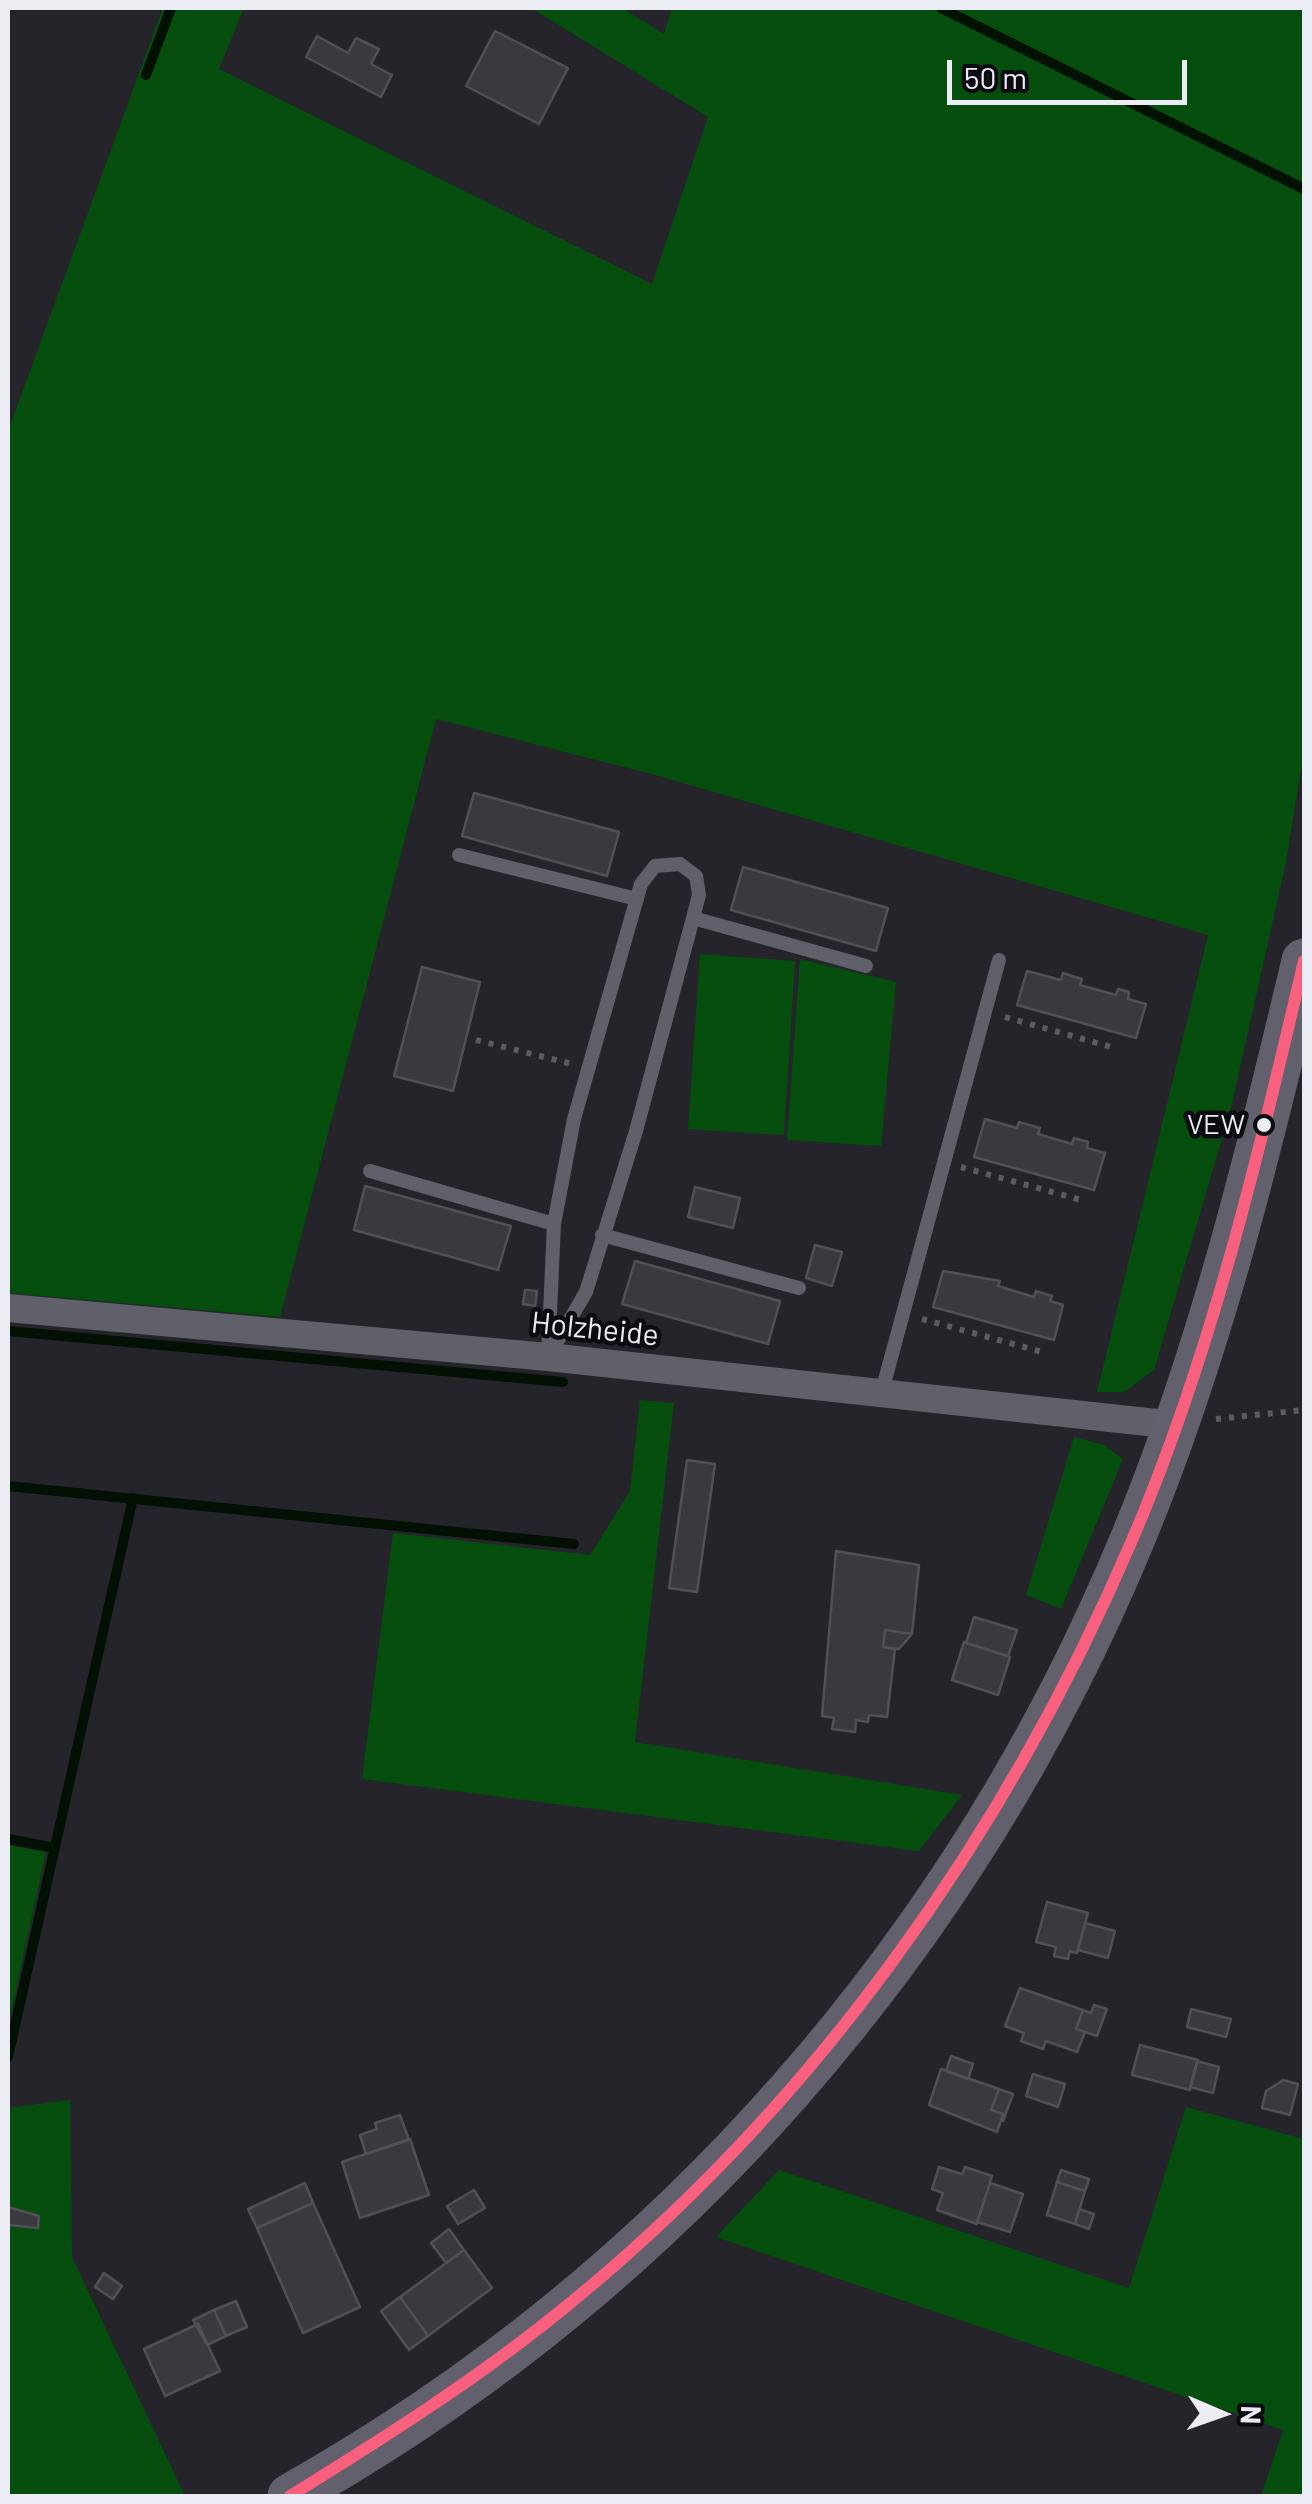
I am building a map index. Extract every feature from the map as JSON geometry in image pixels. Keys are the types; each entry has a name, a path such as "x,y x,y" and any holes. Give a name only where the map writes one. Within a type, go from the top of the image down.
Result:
{"main road":[{"path":"290,2496 445,2399 570,2306 679,2209 787,2098 849,2024 947,1890 1020,1768 1088,1639 1176,1425 1228,1261 1304,961"}],"street":[{"name":"Holzheide","path":"8,1308 548,1357 1176,1425"}],"lane":[{"path":"459,854 636,899"},
{"path":"680,864 696,876 699,895 636,1131 586,1292 548,1357 554,1224 588,1068 641,884 655,866 680,864"},
{"path":"693,918 866,966"},
{"path":"882,1391 999,960"},
{"path":"370,1172 554,1224"},
{"path":"602,1235 799,1288"}],"path":[{"path":"985,1012 1115,1048"},
{"path":"476,1040 588,1068"},
{"path":"944,1162 1085,1201"},
{"path":"903,1314 1046,1353"},
{"path":"1176,1425 1304,1410"}],"green space":[{"path":"163,8 244,8 219,69 652,284 708,117 531,8 622,8 664,34 672,8 934,8 1304,195 1304,752 1286,862 1231,1108 1154,1370 1124,1392 1097,1392 1208,935 655,775 436,719 280,1317 8,1293 8,431"},
{"path":"952,8 1304,8 1304,183 967,17"},
{"path":"700,954 795,961 784,1135 688,1129"},
{"path":"800,959 896,982 881,1146 787,1140"},
{"path":"640,1400 674,1403 635,1742 962,1795 919,1851 362,1779 393,1533 590,1555 630,1491"},
{"path":"1074,1437 1104,1445 1123,1459 1061,1609 1026,1595"},
{"path":"8,1845 46,1852 8,2026"},
{"path":"70,2100 72,2257 185,2496 8,2496 8,2108"},
{"path":"1186,2107 1304,2139 1304,2496 1261,2496 1283,2430 716,2237 779,2170 1129,2288"}],"building":[{"path":"495,31 568,68 539,124 466,86"},
{"path":"317,36 348,53 356,38 379,49 371,64 392,75 381,97 306,57"},
{"path":"474,793 619,832 607,876 462,836"},
{"path":"743,867 888,908 876,951 731,910"},
{"path":"422,967 480,982 453,1091 394,1076"},
{"path":"1027,971 1061,980 1063,973 1082,979 1080,985 1116,995 1118,989 1129,992 1128,999 1146,1004 1136,1038 1017,1005"},
{"path":"985,1119 1017,1128 1019,1122 1040,1128 1038,1134 1072,1144 1074,1138 1088,1142 1087,1148 1105,1153 1094,1190 974,1157"},
{"path":"365,1186 511,1226 498,1270 354,1230"},
{"path":"695,1187 740,1198 733,1228 688,1217"},
{"path":"815,1245 842,1252 832,1286 806,1278"},
{"path":"635,1261 780,1301 768,1344 622,1304"},
{"path":"943,1271 1000,1281 998,1286 1034,1297 1036,1291 1052,1296 1050,1301 1063,1305 1054,1340 933,1307"},
{"path":"525,1290 537,1291 535,1306 523,1304"},
{"path":"687,1460 715,1464 697,1592 669,1588"},
{"path":"836,1551 919,1565 912,1634 885,1630 883,1647 895,1649 887,1717 869,1715 868,1722 856,1720 855,1732 832,1729 834,1718 822,1716"},
{"path":"974,1617 1017,1630 1008,1656 966,1643"},
{"path":"885,1630 912,1634 899,1649 883,1647"},
{"path":"964,1642 1010,1657 998,1695 952,1680"},
{"path":"1047,1902 1088,1913 1077,1953 1070,1951 1068,1959 1054,1956 1056,1947 1036,1942"},
{"path":"1085,1923 1115,1931 1108,1958 1078,1950"},
{"path":"1020,1988 1083,2010 1076,2029 1085,2032 1077,2052 1046,2041 1043,2049 1021,2041 1024,2033 1005,2026"},
{"path":"1094,2005 1107,2009 1097,2036 1076,2029 1083,2010 1091,2013"},
{"path":"1191,2009 1231,2019 1226,2037 1187,2027"},
{"path":"1140,2045 1198,2060 1190,2090 1132,2075"},
{"path":"951,2056 973,2064 968,2079 946,2071"},
{"path":"1197,2061 1219,2067 1213,2093 1190,2087"},
{"path":"941,2069 999,2089 991,2110 1003,2114 997,2132 929,2105"},
{"path":"1033,2074 1065,2084 1058,2107 1026,2096"},
{"path":"1283,2080 1298,2084 1290,2115 1262,2108 1266,2091"},
{"path":"999,2089 1013,2094 1003,2121 1003,2114 991,2110"},
{"path":"400,2115 409,2140 366,2154 360,2135 377,2129 375,2123"},
{"path":"410,2139 429,2195 360,2218 342,2162"},
{"path":"939,2167 962,2174 965,2167 992,2176 977,2224 937,2210 943,2193 932,2189"},
{"path":"1061,2170 1089,2179 1085,2191 1057,2182"},
{"path":"1057,2182 1085,2191 1075,2224 1047,2215"},
{"path":"305,2183 313,2203 257,2228 248,2209"},
{"path":"990,2183 1023,2194 1010,2232 977,2222"},
{"path":"474,2190 485,2208 458,2224 447,2206"},
{"path":"313,2203 360,2307 303,2333 257,2228"},
{"path":"8,2207 39,2216 38,2228 8,2225"},
{"path":"1079,2209 1094,2214 1089,2229 1075,2224"},
{"path":"449,2229 464,2250 446,2263 431,2243"},
{"path":"464,2250 492,2288 428,2336 400,2297"},
{"path":"104,2273 122,2286 113,2299 95,2287"},
{"path":"400,2297 428,2336 409,2350 381,2311"},
{"path":"236,2301 247,2327 226,2336 214,2310"},
{"path":"214,2310 226,2336 207,2345 193,2320"},
{"path":"198,2324 220,2371 165,2396 144,2349"}],"waterway":[{"path":"146,75 171,8"},
{"path":"941,8 1304,189"},
{"path":"8,1331 563,1382"},
{"path":"8,1486 574,1544"},
{"path":"8,2057 133,1498"},
{"path":"8,1839 55,1848"}],"transit line":[{"path":"290,2496 494,2362 558,2313 650,2233 737,2148 818,2057 893,1961 962,1860 1025,1756 1082,1648 1161,1468 1231,1253 1304,961"}],"place":[{"name":"VEW","path":"1264,1125"}]}
